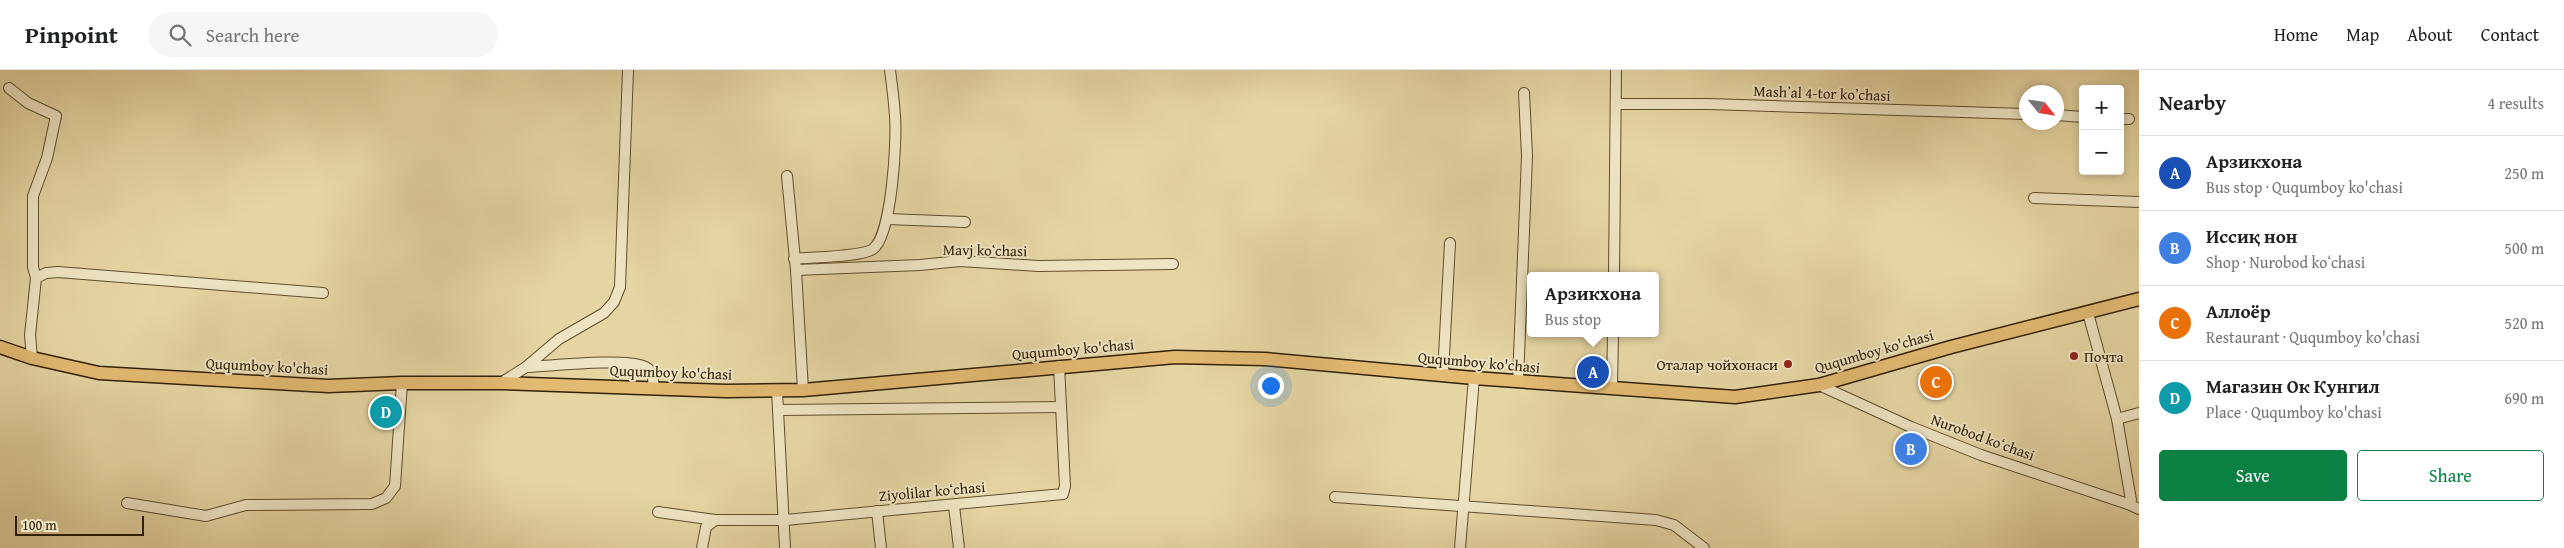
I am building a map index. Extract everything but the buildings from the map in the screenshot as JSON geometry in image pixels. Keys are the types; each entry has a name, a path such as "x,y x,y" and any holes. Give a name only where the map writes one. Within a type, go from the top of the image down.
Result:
{"main road":[{"name":"Ququmboy ko'chasi","path":"0,348 32,358 99,373 328,386 402,383 501,383 726,391 803,390 1175,357 1266,358 1474,378 1735,397 1819,385 2008,331 2139,299"}],"street":[{"path":"501,383 526,367 559,339 604,314 614,302 620,287 628,70"},
{"path":"794,259 869,251 884,236 891,191 895,117 890,70"},
{"path":"1614,272 1616,70"},
{"path":"9,88 28,103 56,116 47,158 33,196 33,259 36,278 30,335 32,358"},
{"path":"1518,381 1527,156 1524,93"},
{"name":"Mashʼal 4-tor koʼchasi","path":"1617,104 1708,104 2019,114"},
{"path":"2064,116 2079,117"},
{"path":"787,176 796,270 803,390"},
{"path":"2034,198 2139,202"},
{"name":"Mavj koʻchasi","path":"887,219 965,222"},
{"path":"1444,374 1450,243"},
{"name":"Mavj koʻchasi","path":"796,270 920,265 960,261 1038,266 1173,264"},
{"path":"36,278 46,273 58,272 323,293"},
{"path":"2088,313 2117,419 2133,500"},
{"path":"1612,389 1613,337"},
{"path":"526,367 615,359 643,366 651,371 654,378 653,388"},
{"path":"778,410 1061,407 1060,366"},
{"path":"1460,548 1474,378"},
{"path":"127,503 206,516 246,505 372,504 386,498 395,486 402,383"},
{"name":"Nurobod koʻchasi","path":"1819,385 1898,421 1981,455 2133,500 2139,509"},
{"path":"777,390 785,548"},
{"name":"Ziyolilar koʻchasi","path":"658,512 715,520 785,520 954,506 1063,494 1065,486 1061,407"},
{"path":"2117,419 2139,413"},
{"path":"1335,497 1656,520 1674,525 1704,548"},
{"path":"954,506 959,548"},
{"path":"877,511 881,548"},
{"path":"702,548 706,527 715,520"}],"place":[{"name":"Почта","path":"2074,356"},
{"name":"Оталар чойхонаси","path":"1788,364"},
{"name":"Арзикхона","path":"1593,372"},
{"name":"Аллоёр","path":"1936,382"},
{"name":"Магазин Ок Кунгил","path":"386,412"},
{"name":"Иссиқ нон","path":"1911,449"}]}
